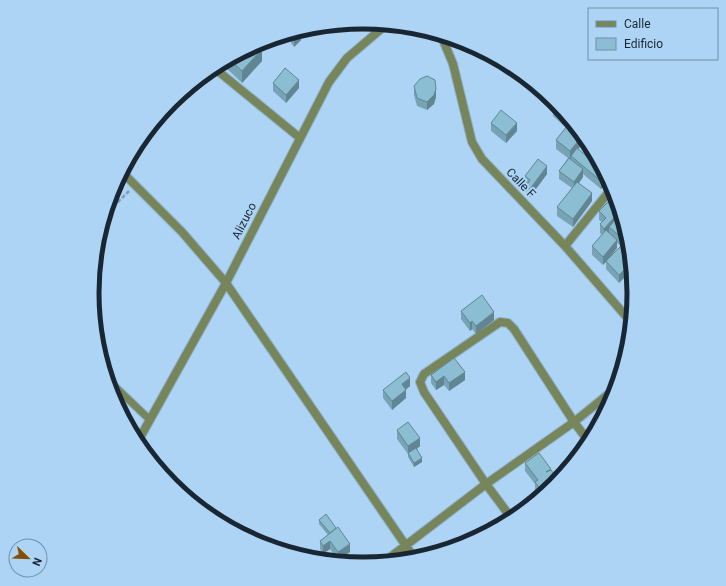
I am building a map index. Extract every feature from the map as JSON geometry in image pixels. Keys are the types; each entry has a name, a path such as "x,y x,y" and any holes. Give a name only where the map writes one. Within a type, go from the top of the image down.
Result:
{"street":[{"name":"Alizuco","path":"141,436 226,283 329,82 347,58 380,30"},
{"name":"Calle F","path":"444,42 453,64 472,142 482,159 565,246 626,316"},
{"path":"219,71 300,138"},
{"path":"126,176 182,232 226,283 411,553"},
{"path":"565,246 608,193"},
{"path":"508,514 486,484 424,392 420,382 424,374 500,322 508,323 585,437"},
{"path":"392,555 486,484 574,422 606,396"}],"lane":[{"path":"117,388 150,420"}],"path":[{"path":"114,206 135,185"}],"building":[{"path":"262,49 242,71 233,63"},
{"path":"285,68 299,80 286,95 273,83"},
{"path":"427,76 435,80 436,89 434,95 427,102 417,98 414,86 420,79"},
{"path":"501,110 517,123 506,135 491,123"},
{"path":"567,126 579,140 570,151 556,140"},
{"path":"577,148 592,160 602,180 601,181 571,156"},
{"path":"569,158 583,169 574,182 559,171"},
{"path":"538,159 547,166 530,189 526,186 530,180 525,176"},
{"path":"577,182 592,193 573,219 557,207"},
{"path":"608,202 612,206 615,216 604,229 600,224 606,218 599,211"},
{"path":"616,219 621,237 609,227"},
{"path":"606,230 617,240 603,257 592,246"},
{"path":"623,246 626,268 619,275 606,261"},
{"path":"482,295 494,312 476,326 472,321 470,323 461,311"},
{"path":"454,358 465,372 449,383 444,376 436,382 431,375"},
{"path":"406,372 410,378 402,384 406,390 392,401 383,390"},
{"path":"408,422 420,438 408,446 397,430"},
{"path":"416,448 422,458 414,463 408,453"},
{"path":"539,453 551,469 546,472 551,470 555,475 540,489 535,482 538,480 525,463"},
{"path":"326,514 336,528 330,533 319,520"},
{"path":"338,527 350,544 338,552 330,541 323,546 320,541"}]}
